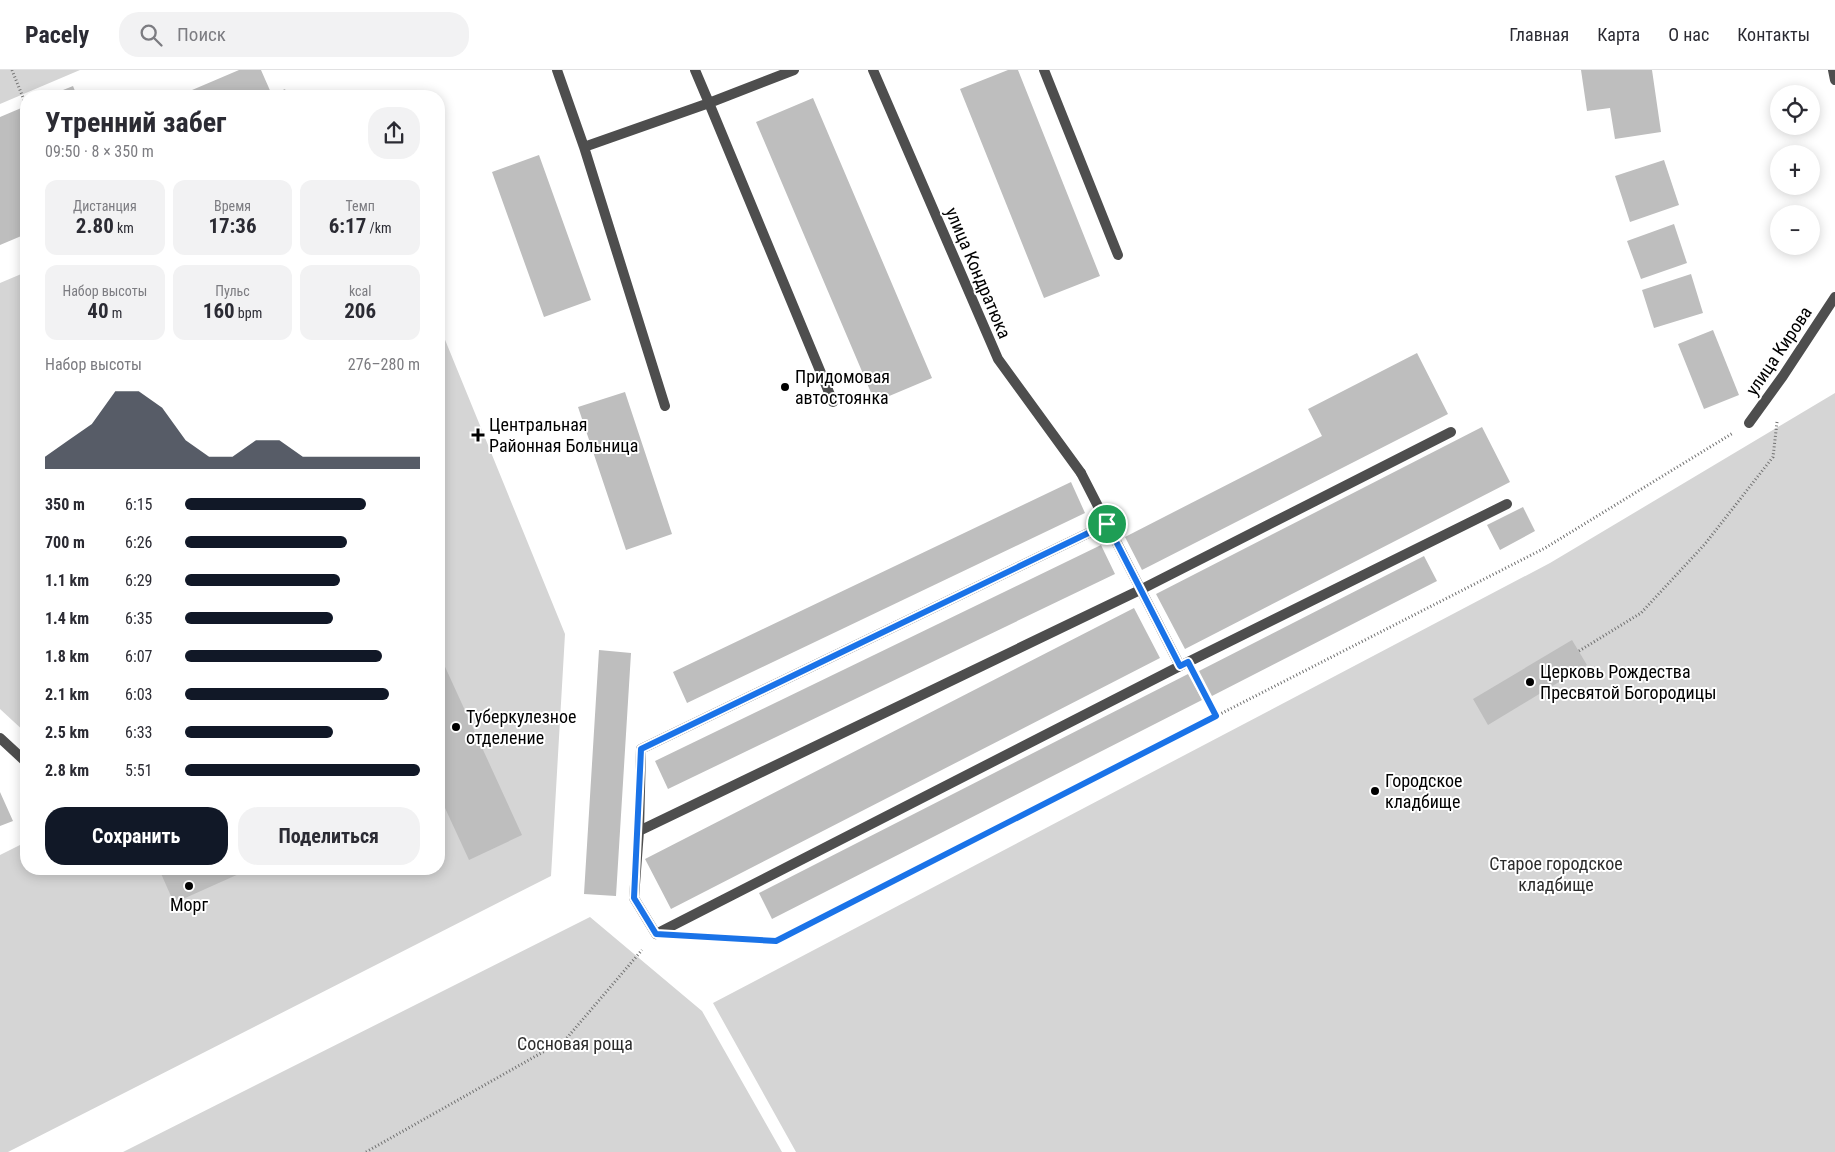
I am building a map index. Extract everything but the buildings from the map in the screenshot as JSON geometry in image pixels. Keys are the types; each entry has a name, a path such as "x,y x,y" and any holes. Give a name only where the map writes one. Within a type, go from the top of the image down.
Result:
{"street":[{"path":"558,70 665,406"},
{"path":"696,70 833,402"},
{"path":"584,147 709,103 794,70"},
{"name":"улица Кондратюка","path":"873,70 998,359 1081,473 1140,590 1184,664"},
{"path":"1044,70 1118,255"},
{"path":"1833,70 1835,80"},
{"name":"улица Кирова","path":"1749,423 1783,376 1835,297"},
{"path":"639,831 1140,590 1451,432"},
{"path":"1107,524 641,749 639,831 634,898 656,934 1184,664 1507,504"},
{"path":"0,738 20,756"}],"path":[{"path":"12,70 20,90"},
{"path":"1579,652 1641,612 1705,544 1773,457 1777,421"},
{"path":"693,936 776,941 1544,548 1749,423"},
{"path":"1184,664 1216,716"},
{"path":"366,1152 566,1039 656,934"}],"green space":[{"path":"0,70 80,70 33,90 20,90 20,96 0,104"},
{"path":"20,275 20,727 0,709 0,283"},
{"name":"Центральная Районная Больница","path":"445,340 565,634 551,876 8,1152 0,1152 0,855 20,845 20,875 445,875"},
{"name":"Старое городское кладбище","path":"1835,393 1835,1152 796,1152 713,1003 1550,563"},
{"name":"Сосновая роща","path":"590,917 702,1011 782,1152 123,1152"}],"place":[{"name":"Придомовая автостоянка","path":"785,387"},
{"name":"Центральная Районная Больница","path":"478,435"},
{"name":"Церковь Рождества Пресвятой Богородицы","path":"1530,682"},
{"name":"Туберкулезное отделение","path":"456,727"},
{"name":"Городское кладбище","path":"1375,791"},
{"name":"Морг","path":"189,886"}],"route":[{"path":"1107,524 1180,666 1188,662 1216,716 776,941 656,934 634,898 639,831 641,749 1107,524"}]}
